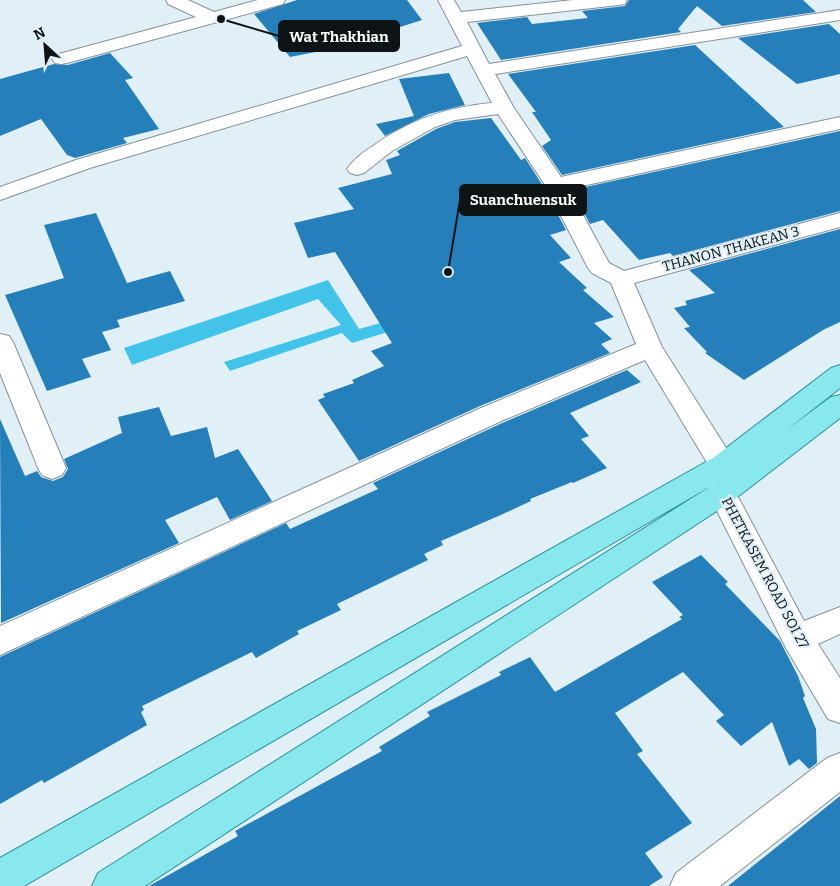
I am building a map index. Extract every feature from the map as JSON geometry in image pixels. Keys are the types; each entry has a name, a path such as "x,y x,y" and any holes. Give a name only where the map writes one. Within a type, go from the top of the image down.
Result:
{"main road":[{"path":"0,879 722,479 840,374"},
{"path":"111,886 722,479 840,404"}],"street":[{"path":"174,0 211,17"},
{"path":"61,59 276,0"},
{"path":"446,0 458,18 472,49 504,108 556,185 600,268 621,279"},
{"path":"458,18 619,0"},
{"path":"484,70 840,16"},
{"path":"0,194 83,164 472,49"},
{"path":"357,169 370,156 440,118 504,108"},
{"path":"556,185 840,123"},
{"name":"THANON THAKEAN 3","path":"621,279 840,220"},
{"name":"PHETKASEM ROAD SOI 27","path":"621,279 650,348 722,479 797,638 840,708"},
{"path":"0,342 52,468"},
{"path":"0,641 490,415 650,348"},
{"path":"797,638 840,620"},
{"path":"689,886 840,770"}],"shaded area":[{"path":"328,280 359,329 501,289 506,296 352,343 342,333 230,371 224,362 341,325 318,299 132,365 124,348"}],"building":[{"path":"297,0 407,0 422,20 331,49 290,57 254,14"},
{"path":"629,0 803,0 816,12 722,26 697,6 678,29 681,32 501,60 477,23 527,17 532,24 588,18 582,11 625,6"},
{"path":"829,24 840,34 840,74 797,84 738,38"},
{"path":"695,45 784,127 562,175 542,146 551,140 532,112 536,112 508,74"},
{"path":"110,53 133,78 125,80 159,129 123,138 127,143 75,158 67,155 41,119 0,136 0,79 54,64 68,65"},
{"path":"449,73 465,105 429,114 385,136 376,124 414,116 399,79"},
{"path":"491,118 521,160 525,158 543,186 566,230 550,235 571,258 559,262 587,288 583,290 614,317 594,323 612,339 601,344 610,353 480,406 359,461 318,400 325,397 323,394 354,383 352,380 384,366 371,351 392,343 335,252 308,258 294,223 354,209 338,188 392,174 386,160 400,155 397,151 436,129 455,122"},
{"path":"840,131 840,211 673,256 670,253 639,260 603,220 590,224 572,190"},
{"path":"96,213 127,283 170,271 185,301 117,320 120,327 102,332 111,350 82,359 91,377 47,391 5,295 64,278 44,225"},
{"path":"840,229 840,322 823,330 744,380 705,353 707,352 684,328 690,327 674,308 687,305 685,301 715,293 689,270"},
{"path":"627,370 641,382 570,413 589,436 581,439 607,468 530,499 531,501 441,541 443,545 424,554 428,560 337,604 341,610 297,631 299,634 256,658 252,652 142,706 144,710 141,712 147,725 44,783 42,780 0,804 0,657 286,523 290,529 378,489 373,483 500,424"},
{"path":"159,407 171,436 207,427 215,458 238,449 272,501 230,520 217,497 165,520 179,543 1,623 0,419 25,476 37,471 41,477 53,481 63,477 68,469 64,459 122,433 118,417"},
{"path":"701,555 728,582 725,584 780,641 798,676 805,696 803,698 816,729 817,763 809,769 799,759 789,766 772,722 741,746 716,721 724,715 683,672 615,713 643,751 637,754 692,823 645,853 663,877 649,886 149,886 238,836 235,831 382,751 379,747 430,716 427,712 501,675 499,672 530,657 555,692 682,619 679,617 683,615 652,582"},
{"path":"840,796 840,886 728,886"}],"place":[{"name":"Wat Thakhian","path":"221,19"},
{"name":"Suanchuensuk","path":"448,272"}]}
